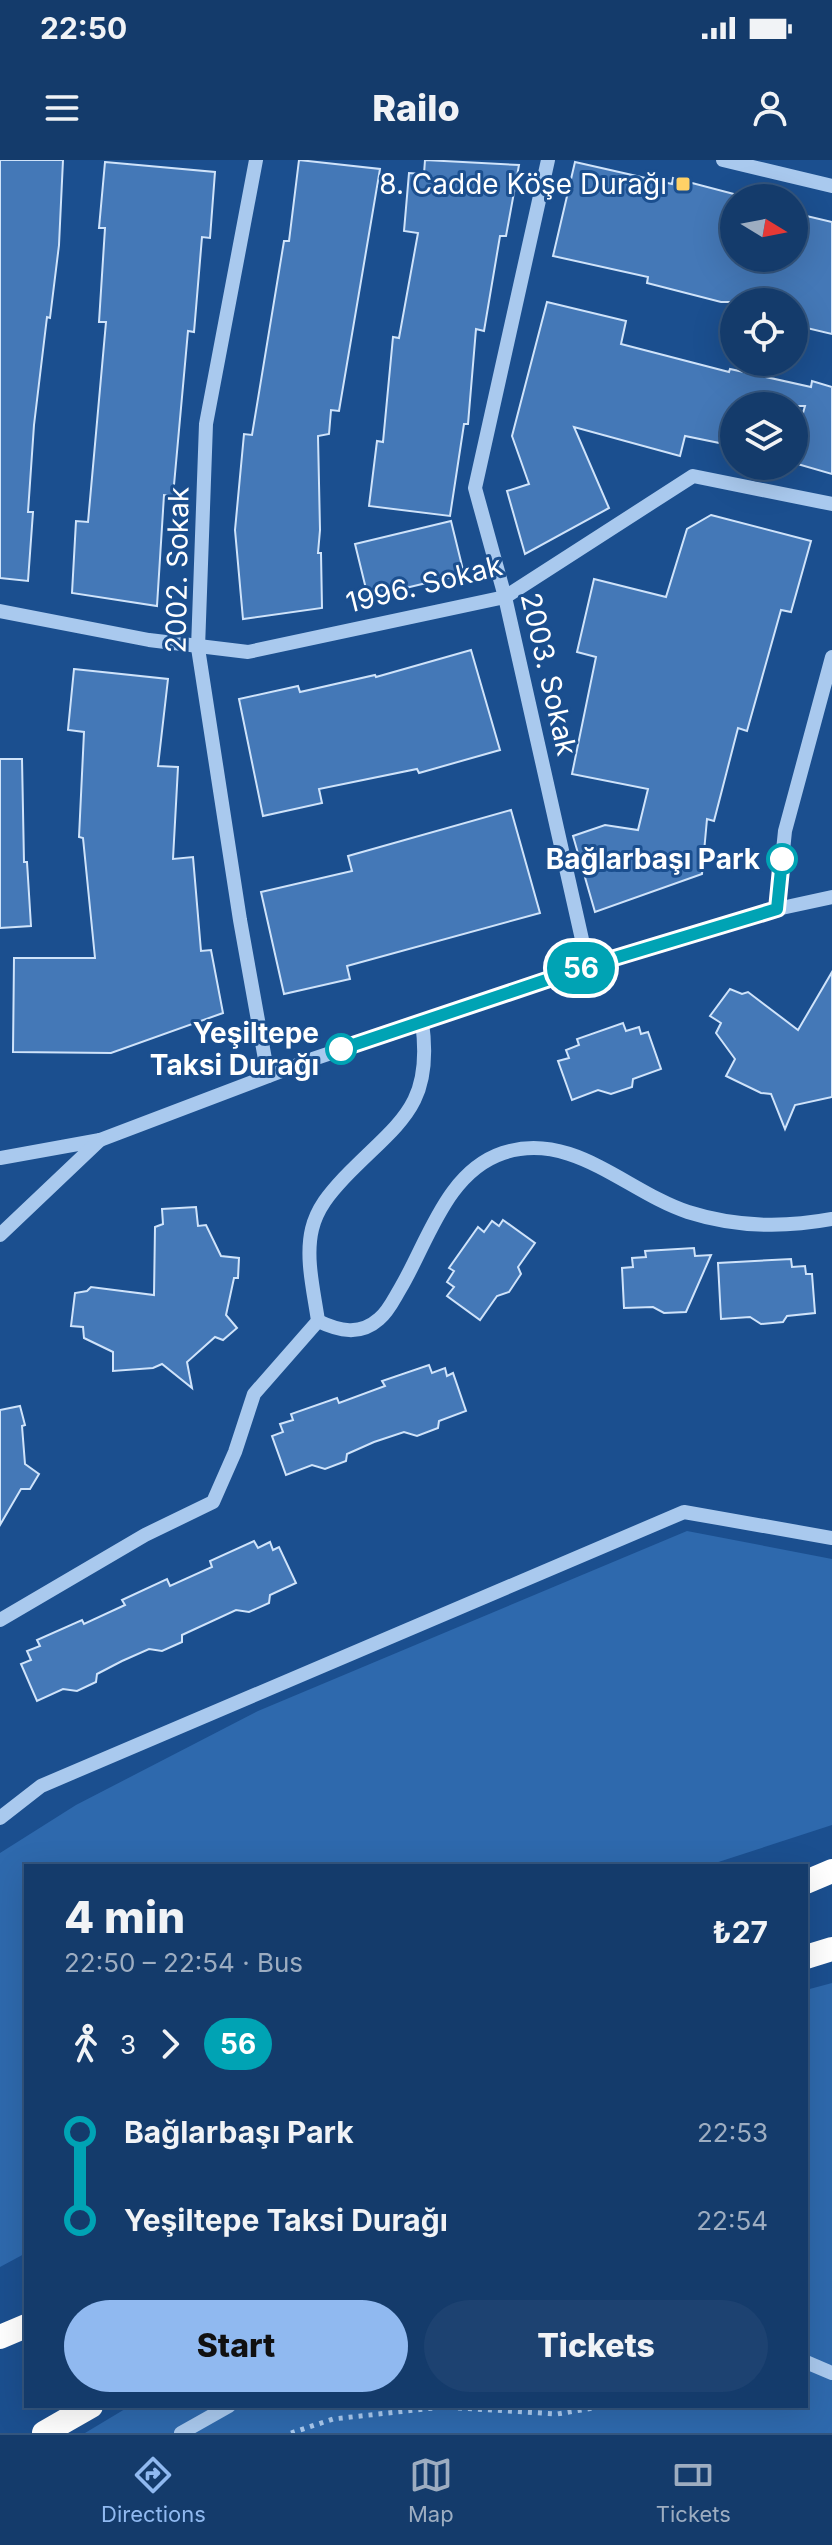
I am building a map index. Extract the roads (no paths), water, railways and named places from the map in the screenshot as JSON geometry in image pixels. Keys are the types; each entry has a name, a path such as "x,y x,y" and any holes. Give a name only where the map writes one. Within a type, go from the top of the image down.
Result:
{"highway":[{"path":"808,1881 832,1871"},
{"path":"808,1956 832,1949"},
{"path":"0,2337 24,2327"},
{"path":"44,2433 88,2408"}],"street":[{"name":"2002. Sokak","path":"256,160 206,424 198,648 240,920 268,1076"},
{"name":"2003. Sokak","path":"548,160 475,488 505,597 588,966"},
{"path":"723,160 832,186"},
{"name":"1996. Sokak","path":"0,611 198,648 248,652 505,597 693,476 832,504"},
{"path":"777,909 785,831 832,657"},
{"path":"0,1158 100,1140 268,1076 588,966 777,909 832,897"},
{"path":"0,1620 145,1535 213,1502 235,1452 254,1394 318,1321 309,1248 318,1210 329,1193 408,1115 418,1097 426,1051 422,1022"},
{"path":"0,1235 100,1140"},
{"path":"318,1321 337,1330 352,1331 367,1327 381,1318 460,1181 480,1164 519,1149 550,1149 583,1158 660,1201 717,1219 774,1225 832,1219"},
{"path":"0,1818 41,1786 684,1512 832,1538"},
{"path":"808,2362 832,2364"},
{"path":"808,2363 832,2373"},
{"path":"181,2433 225,2408"}],"place":[{"name":"8. Cadde Köşe Durağı","path":"683,184"},
{"name":"Bağlarbaşı Park","path":"782,859"},
{"name":"Yeşiltepe Taksi Durağı","path":"341,1049"}]}
